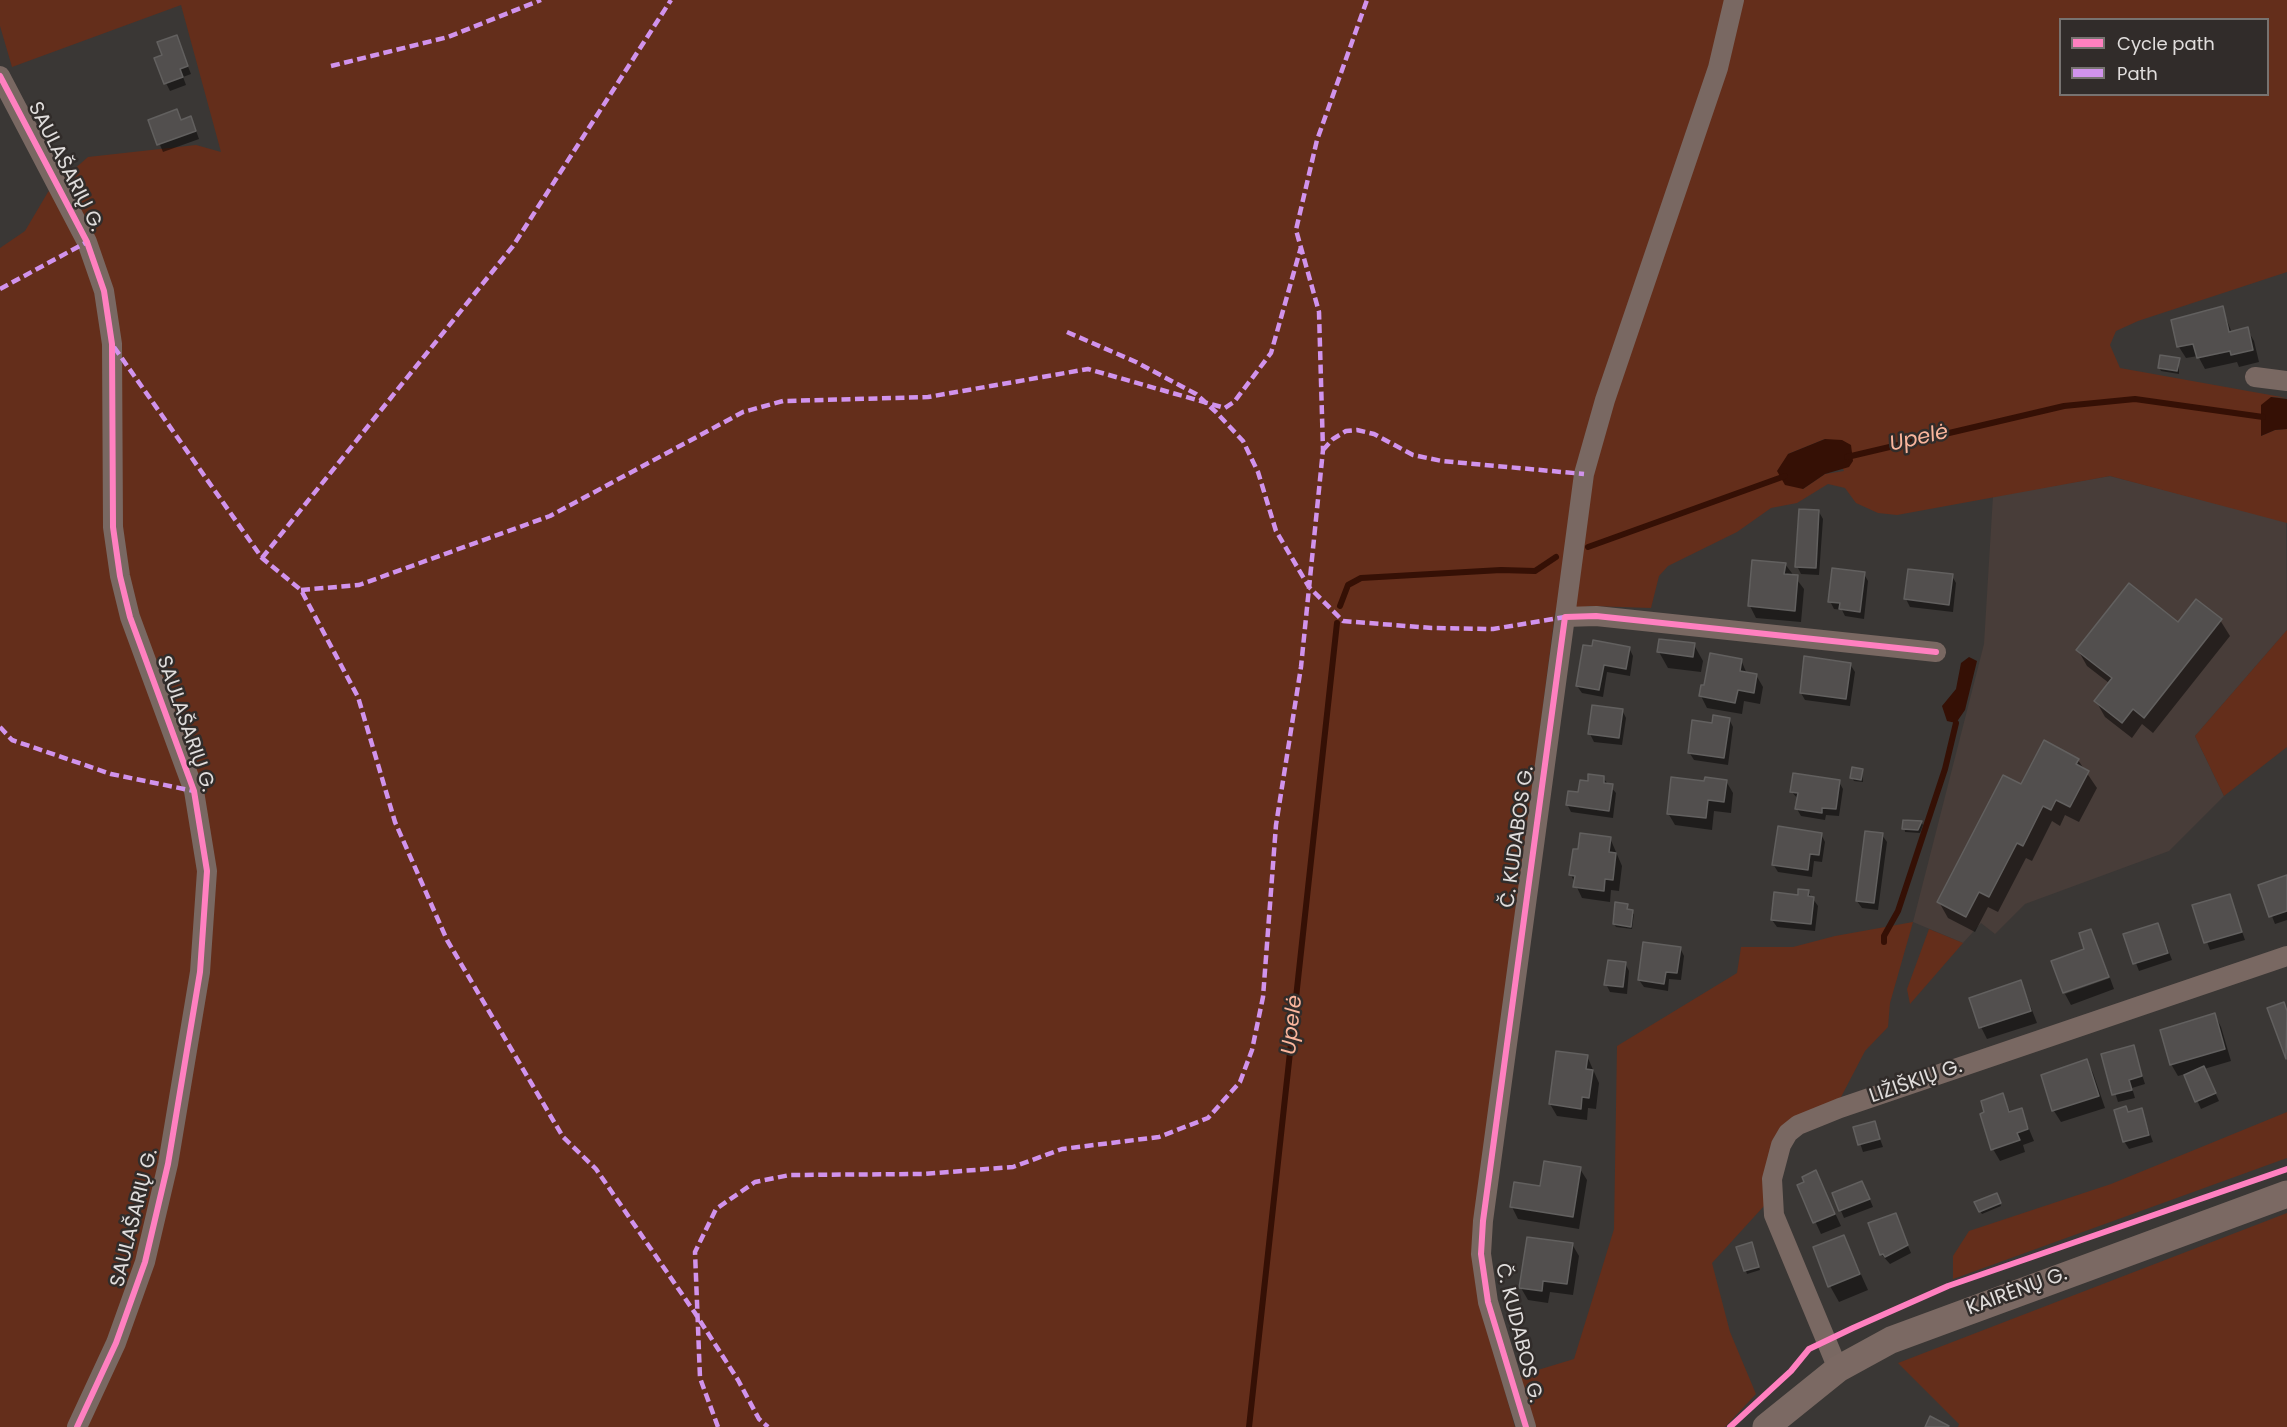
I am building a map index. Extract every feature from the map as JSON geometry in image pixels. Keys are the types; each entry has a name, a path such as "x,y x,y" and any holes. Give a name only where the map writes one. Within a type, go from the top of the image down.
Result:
{"main road":[{"name":"KAIRĖNŲ G.","path":"1766,1427 1838,1370 1891,1340 1942,1319 2287,1194"}],"street":[{"name":"Č. KUDABOS G.","path":"1526,1427 1488,1302 1481,1254 1483,1221 1584,474 1665,215 1718,68 1734,0"},
{"name":"SAULAŠARIŲ G.","path":"0,76 87,242 104,291 112,344 113,527 120,576 130,617 194,791 207,871 200,972 168,1164 145,1262 116,1343 77,1427"},
{"path":"2255,377 2287,381"},
{"path":"1565,617 1596,616 1936,652"},
{"name":"LIŽIŠKIŲ G.","path":"1838,1370 1774,1215 1772,1179 1781,1145 1788,1133 1798,1125 1840,1107 2287,956"}],"shaded area":[{"path":"0,0 2287,0 2287,272 2138,321 2116,331 2110,345 2120,368 2287,398 2271,397 2261,436 2275,430 2287,429 2287,523 2110,476 1897,515 1878,513 1856,503 1845,488 1828,484 1797,503 1771,508 1737,532 1668,566 1659,576 1651,608 1590,606 1555,613 1477,1219 1480,1303 1515,1427 0,1427 0,248 25,231 48,192 88,157 196,145 221,152 181,5 12,67 0,26","holes":["1825,439 1844,471 1825,474 1803,489 1788,454"]},
{"path":"2271,397 2287,399 2287,429 2275,430 2261,436 2261,405"},
{"path":"1825,439 1842,440 1851,445 1853,461 1849,467 1825,474 1803,489 1785,485 1777,471 1788,454"},
{"path":"2110,476 2286,521 2287,630 2195,736 2224,796 2169,851 2025,904 1995,934 1981,923 1963,943 1913,922 1984,644 1993,496"},
{"path":"2287,630 2287,747 2224,796 2195,736"},
{"path":"1969,657 1977,661 1965,710 1956,723 1947,721 1942,706 1956,689 1961,663"},
{"path":"1913,922 1890,1003 1888,1027 1865,1051 1840,1099 1790,1122 1773,1139 1764,1206 1712,1263 1730,1332 1756,1394 1725,1427 1536,1427 1518,1376 1574,1359 1614,1229 1617,1046 1737,973 1741,947 1793,947 1835,936"},
{"path":"1929,929 1963,943 1910,1004 1907,989"},
{"path":"2287,1112 2287,1158 1953,1279 1953,1256 1969,1231 2111,1184"},
{"path":"2287,1213 2287,1427 1958,1427 1959,1424 1898,1363"}],"building":[{"path":"177,35 188,66 180,69 183,77 164,84 154,58 162,55 157,42"},
{"path":"177,109 181,120 191,116 196,131 157,145 148,120"},
{"path":"2223,306 2229,332 2248,327 2253,350 2231,355 2230,351 2197,358 2193,344 2177,347 2171,320"},
{"path":"2160,355 2180,358 2177,371 2158,368"},
{"path":"1799,509 1819,510 1816,568 1795,567"},
{"path":"1752,560 1786,563 1784,574 1798,575 1795,611 1748,606"},
{"path":"1832,568 1865,572 1860,612 1839,609 1840,603 1828,602"},
{"path":"1908,569 1953,574 1949,605 1904,599"},
{"path":"2129,583 2178,622 2196,599 2222,619 2144,718 2133,709 2122,723 2094,701 2112,678 2076,650"},
{"path":"1659,639 1695,643 1693,657 1657,652"},
{"path":"1593,640 1630,647 1626,669 1604,665 1599,690 1576,686 1583,645 1592,646"},
{"path":"1710,653 1742,659 1740,671 1757,674 1754,693 1738,690 1735,703 1699,696 1701,685 1704,685"},
{"path":"1804,656 1851,663 1846,699 1800,693"},
{"path":"1592,705 1623,709 1619,738 1588,734"},
{"path":"1713,715 1730,718 1724,758 1688,753 1692,720 1712,723"},
{"path":"2044,740 2079,759 2076,764 2089,771 2070,807 2056,800 2051,810 2043,806 2023,846 2017,843 1989,897 1979,892 1966,917 1937,902 2003,775 2021,784"},
{"path":"1852,767 1863,769 1861,780 1850,778"},
{"path":"1793,773 1840,780 1836,809 1822,808 1822,813 1795,809 1798,793 1790,792"},
{"path":"1588,774 1604,776 1604,783 1613,784 1609,811 1566,805 1568,791 1578,792 1580,780 1588,781"},
{"path":"1671,777 1704,781 1705,777 1727,780 1724,802 1708,800 1706,818 1667,814"},
{"path":"1903,820 1922,821 1918,830 1902,829"},
{"path":"1778,826 1822,833 1819,855 1810,854 1808,870 1772,865"},
{"path":"1865,831 1883,833 1874,903 1856,901"},
{"path":"1580,833 1611,837 1609,852 1616,853 1613,880 1605,879 1604,891 1573,887 1575,876 1569,875 1573,849 1578,849"},
{"path":"2287,875 2287,911 2269,917 2258,885"},
{"path":"1798,889 1809,890 1808,896 1814,897 1811,924 1771,920 1774,892 1798,895"},
{"path":"2230,894 2242,932 2204,943 2192,905"},
{"path":"1615,902 1628,904 1627,909 1633,910 1631,927 1613,924"},
{"path":"2158,923 2168,953 2133,964 2123,934"},
{"path":"2091,929 2109,977 2063,993 2051,961 2084,949 2079,933"},
{"path":"1643,942 1681,947 1677,973 1666,972 1664,984 1638,980"},
{"path":"1608,960 1626,962 1623,987 1604,985"},
{"path":"2021,980 2031,1011 1979,1028 1969,998"},
{"path":"2284,1002 2287,1011 2286,1059 2267,1008"},
{"path":"2215,1013 2225,1049 2170,1065 2160,1030"},
{"path":"2134,1045 2142,1076 2129,1080 2132,1090 2112,1095 2101,1054"},
{"path":"1556,1051 1588,1055 1586,1069 1593,1070 1589,1098 1582,1097 1581,1109 1549,1104"},
{"path":"2087,1059 2099,1096 2052,1111 2041,1075"},
{"path":"2204,1066 2216,1093 2195,1102 2184,1075"},
{"path":"2003,1093 2009,1112 2022,1108 2028,1129 2017,1133 2020,1140 1991,1150 1980,1114 1984,1112 1981,1101"},
{"path":"2126,1106 2128,1112 2142,1108 2149,1135 2123,1142 2114,1110"},
{"path":"1875,1121 1880,1139 1858,1145 1853,1127"},
{"path":"1544,1161 1581,1167 1573,1217 1510,1207 1514,1182 1540,1186"},
{"path":"1816,1170 1835,1214 1813,1223 1797,1185 1804,1182 1802,1177"},
{"path":"1862,1181 1870,1199 1839,1211 1832,1193"},
{"path":"1997,1193 2001,1203 1979,1212 1974,1202"},
{"path":"1896,1213 1908,1245 1885,1257 1883,1254 1880,1255 1868,1223"},
{"path":"1844,1235 1860,1274 1828,1287 1813,1247"},
{"path":"1527,1237 1573,1243 1567,1284 1543,1281 1542,1291 1519,1288"},
{"path":"1752,1242 1759,1267 1744,1271 1736,1247"},
{"path":"1930,1416 1949,1426 1925,1427"}],"waterway":[{"name":"Upelė","path":"1847,457 2064,406 2135,399 2263,417"},
{"name":"Upelė","path":"1588,547 1785,476"},
{"name":"Upelė","path":"1340,606 1348,585 1361,578 1501,570 1535,571 1556,557"},
{"name":"Upelė","path":"1249,1427 1337,623"},
{"path":"1884,942 1884,936 1898,911 1945,769 1956,723"}],"marked path":[{"path":"331,66 448,37 541,0"},
{"path":"262,558 513,246 671,0"},
{"path":"718,1427 700,1378 695,1252 716,1209 755,1182 790,1175 923,1174 1013,1167 1062,1149 1159,1137 1208,1118 1240,1082 1252,1050 1263,997 1276,825 1301,667 1323,450 1319,312 1296,230 1317,140 1367,0"},
{"path":"0,289 87,242"},
{"path":"301,590 359,585 550,516 743,412 783,401 928,397 1088,369 1225,408 1234,402 1271,353 1301,247"},
{"path":"1067,332 1136,362 1196,394 1216,412 1243,441 1258,472 1276,531 1309,587 1343,621 1432,628 1493,629 1565,617"},
{"path":"114,347 262,558 301,590 358,697 395,822 447,940 563,1137 596,1169 695,1313 738,1380 759,1419 768,1427"},
{"path":"1323,450 1333,439 1346,431 1357,430 1374,434 1413,455 1442,461 1584,474"},
{"path":"0,727 12,740 111,774 194,791"}],"cycle path":[{"path":"0,76 87,242 104,291 112,344 113,527 120,576 130,617 194,791 207,871 200,972 168,1164 145,1262 116,1343 77,1427"},
{"path":"1526,1427 1488,1302 1481,1254 1483,1221 1565,617 1596,616 1936,652"},
{"path":"1730,1427 1791,1371 1809,1349 1853,1328 1948,1286 2287,1169"}]}
